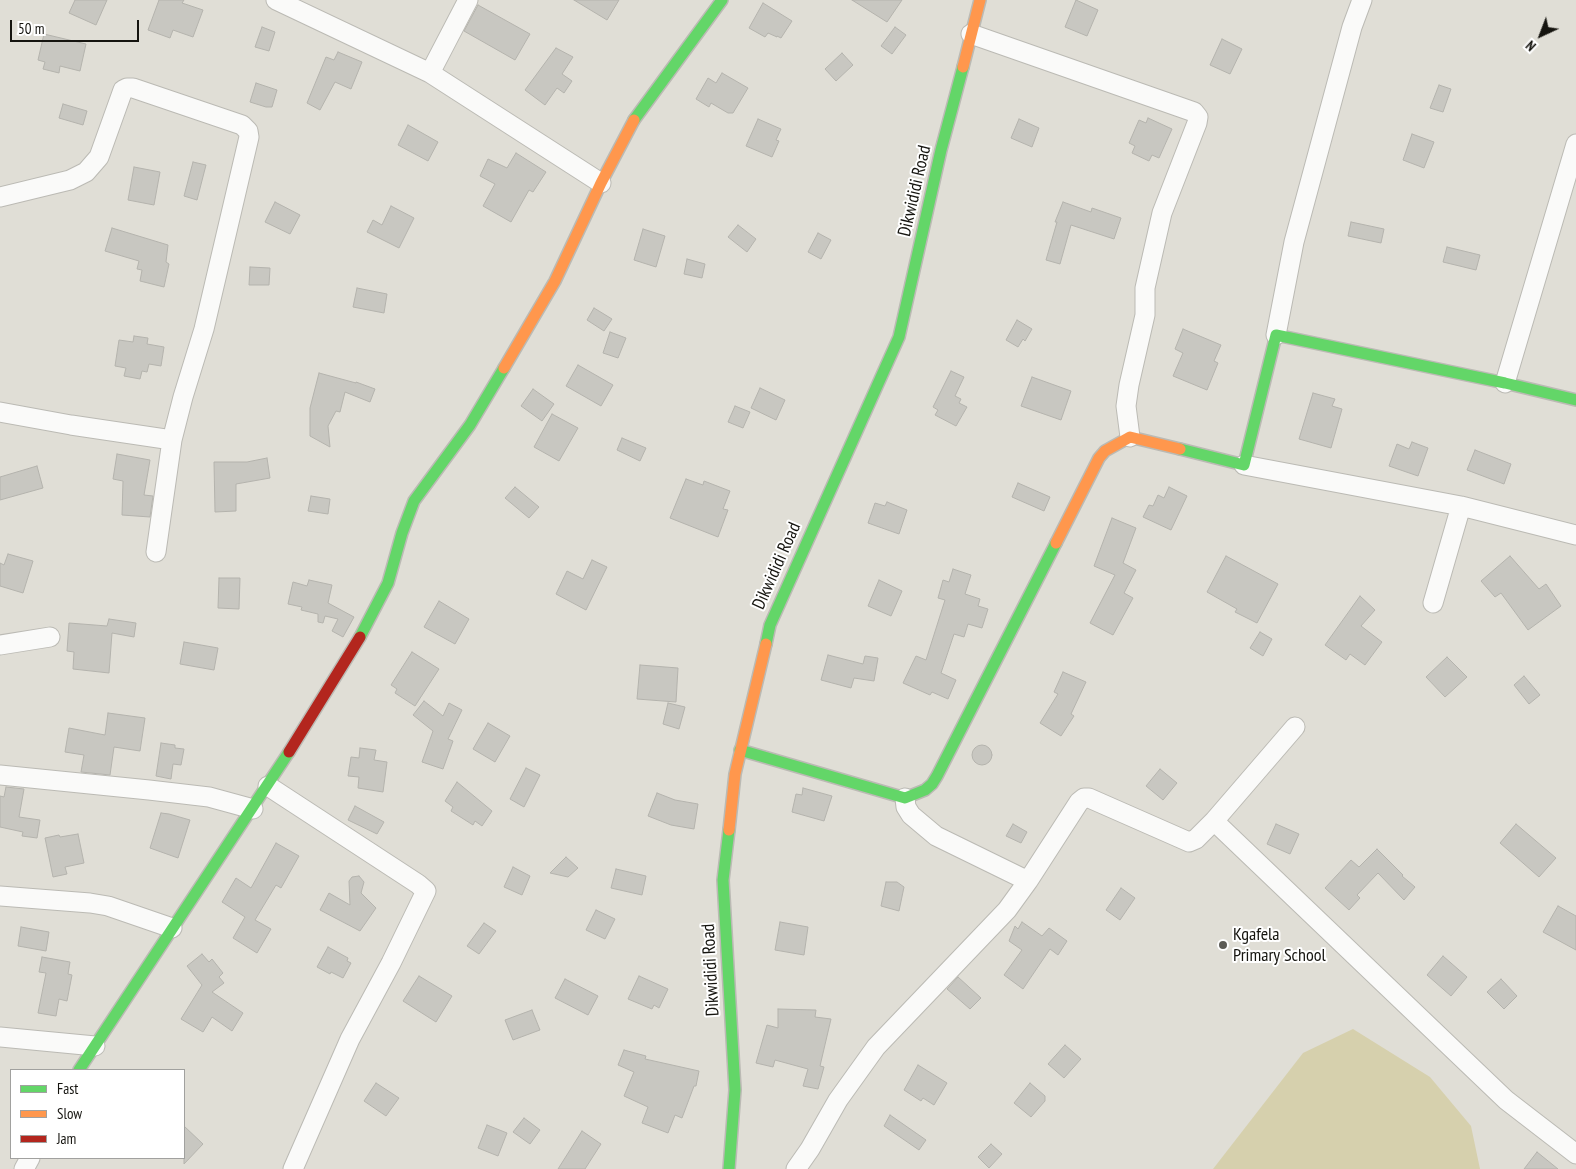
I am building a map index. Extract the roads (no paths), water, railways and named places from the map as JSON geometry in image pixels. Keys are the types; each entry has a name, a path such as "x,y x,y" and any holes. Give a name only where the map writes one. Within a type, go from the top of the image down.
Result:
{"street":[{"path":"276,0 430,74 601,183"},
{"path":"430,74 468,0"},
{"path":"80,1069 268,786 366,629 388,583 402,533 414,501 470,425 555,281 601,183 635,118 722,0"},
{"name":"Dikwididi Road","path":"729,1169 735,1090 723,880 734,784 740,750 770,626 868,411 898,337 980,0"},
{"path":"1244,465 1276,335 1294,242 1352,27 1362,0"},
{"path":"971,34 1194,112 1198,117 1162,213 1145,288 1145,315 1126,406 1130,437"},
{"path":"0,197 70,180 86,172 99,157 123,90 127,88 132,88 242,125 248,131 249,138 204,329 172,440 156,552"},
{"path":"1505,383 1576,144"},
{"path":"1276,335 1505,383 1576,400"},
{"path":"0,412 172,440"},
{"path":"740,750 905,798 925,790 932,784 1099,458 1105,451 1130,437 1244,465 1461,506 1576,535"},
{"path":"1433,603 1461,506"},
{"path":"0,645 50,636"},
{"path":"796,1169 838,1100 876,1047 1007,910 1079,802 1084,798 1089,798 1190,842 1196,839 1214,821 1295,727"},
{"path":"0,775 209,798 253,809"},
{"path":"268,786 426,891 391,963 350,1040 293,1169"},
{"path":"905,798 906,807 911,815 936,836 1028,881"},
{"path":"1214,821 1506,1100 1576,1154"},
{"path":"0,896 99,904 172,928"},
{"path":"0,1037 95,1046"}],"place":[{"name":"Kgafela Primary School","path":"1223,945"}]}
